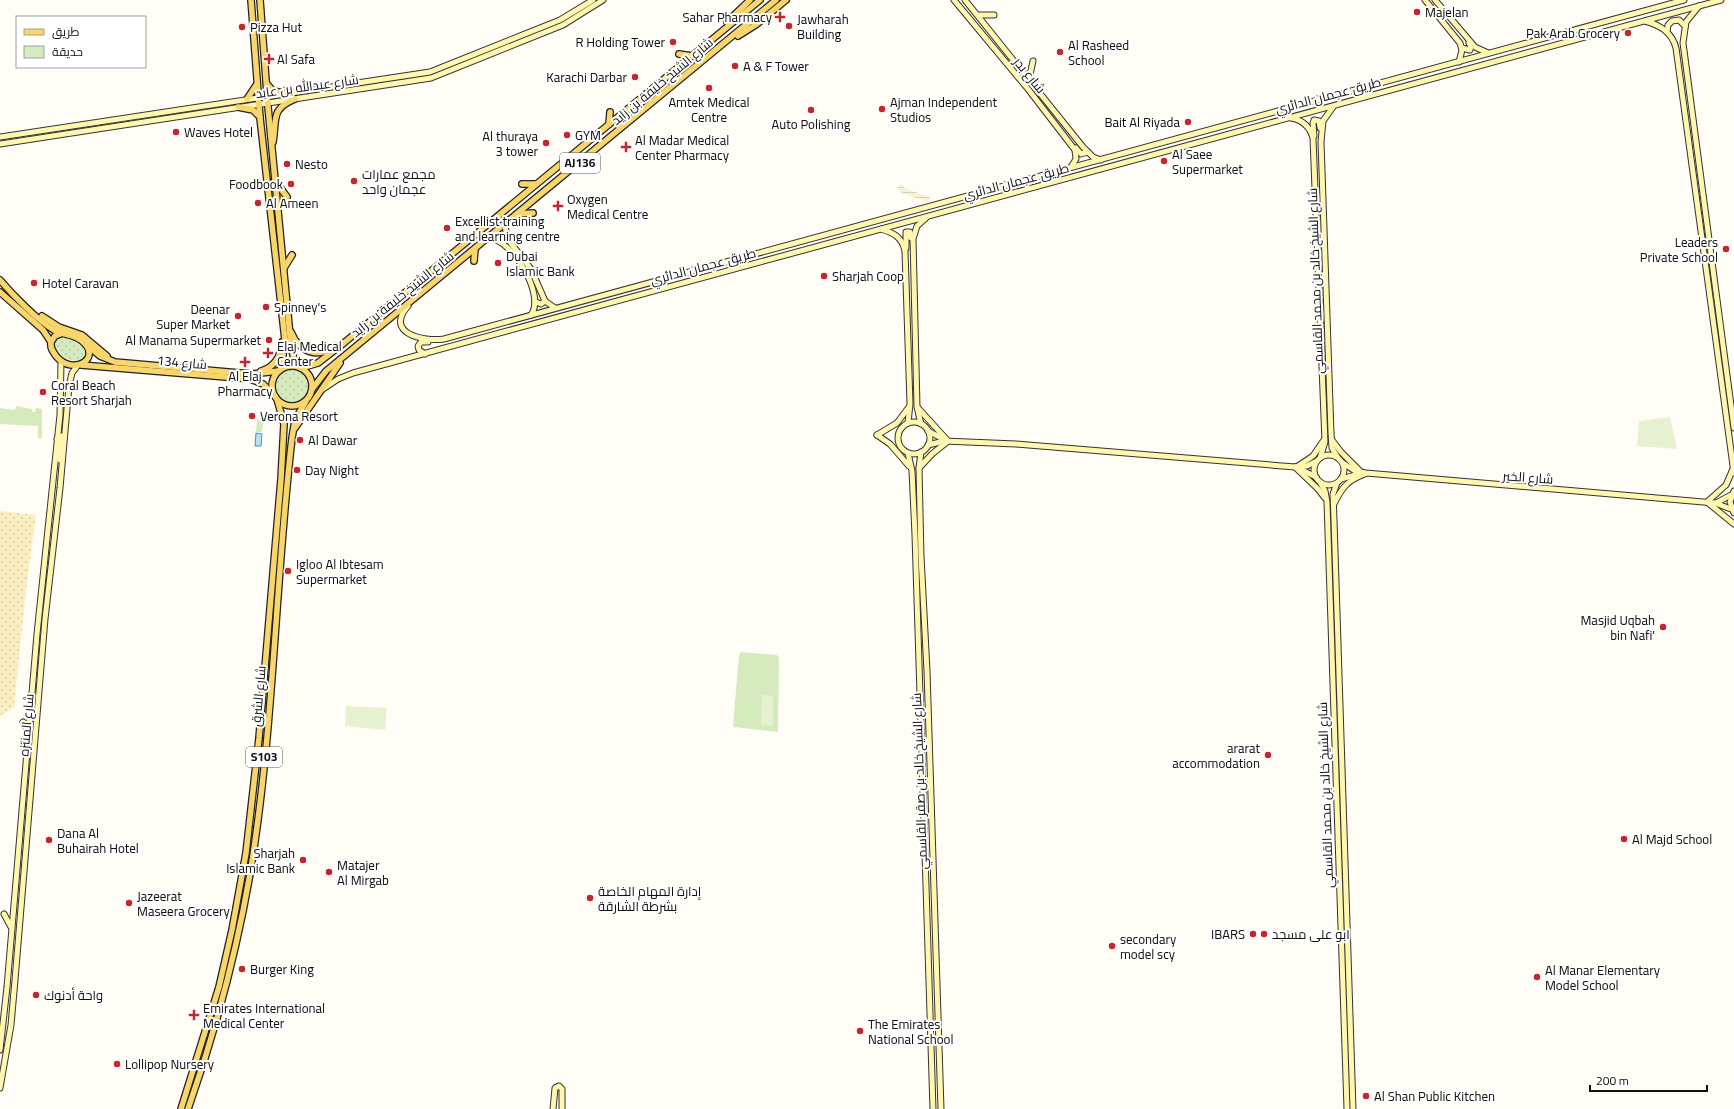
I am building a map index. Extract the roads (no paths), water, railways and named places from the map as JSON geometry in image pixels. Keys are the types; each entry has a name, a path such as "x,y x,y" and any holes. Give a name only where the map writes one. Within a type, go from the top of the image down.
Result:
{"main road":[{"path":"251,0 260,118 285,346 280,370"},
{"path":"260,0 267,103 291,350 300,367 311,378 313,388 306,401 298,406 289,406 276,397 272,385 274,377 280,370 288,366 300,367"},
{"name":"شارع عبدالله بن عابد","path":"0,137 267,96 289,94 437,70 560,20 593,0"},
{"name":"شارع عبدالله بن عابد","path":"0,144 439,76 563,25 603,0"},
{"name":"شارع الشيخ خليفة بن زايد","path":"704,46 750,0"},
{"name":"شارع الشيخ خليفة بن زايد","path":"300,367 314,365 326,357 760,0"},
{"name":"شارع الشيخ خليفة بن زايد","path":"313,388 326,371 732,38 776,0"},
{"name":"شارع الشيخ خليفة بن زايد","path":"732,38 751,28 786,0"},
{"name":"شارع بدر","path":"954,0 1061,132 1076,153 1076,159 1071,167"},
{"name":"شارع بدر","path":"965,0 1088,152 1101,160"},
{"path":"970,6 972,0"},
{"path":"1425,0 1459,41 1462,48 1460,62"},
{"path":"1435,0 1466,38 1478,49 1489,54"},
{"name":"طريق عجمان الدائري","path":"415,298 401,316 400,322 403,328 411,335 420,339 435,340 448,338 1071,167 1193,136 1684,0"},
{"name":"طريق عجمان الدائري","path":"321,392 334,382 348,375 1721,0"},
{"path":"1700,6 1690,16 1685,26 1683,43 1734,428"},
{"path":"978,15 994,15"},
{"path":"1667,32 1668,25 1672,21 1679,20 1685,26"},
{"path":"1643,21 1656,24 1667,32 1676,48 1734,470 1726,485 1708,502 1734,524"},
{"path":"1462,48 1468,51 1471,48 1466,38"},
{"path":"679,54 692,56"},
{"path":"1029,79 1033,61"},
{"path":"266,82 273,91 289,94"},
{"path":"247,99 257,83"},
{"path":"271,148 277,112 284,104 295,98"},
{"name":"شارع الشيخ خالد بن محمد القاسمي","path":"1321,142 1323,121 1334,105"},
{"path":"238,107 253,110 260,118"},
{"path":"609,124 610,112"},
{"path":"130,118 132,120 131,124"},
{"path":"1287,118 1295,119 1304,123 1311,131 1313,138"},
{"name":"شارع الشيخ خالد بن محمد القاسمي","path":"1318,460 1324,448 1324,439 1313,138 1313,122 1317,120 1320,122 1321,142 1331,438 1332,448 1338,458"},
{"path":"85,124 82,128 86,131"},
{"path":"1061,132 1081,154 1088,152"},
{"path":"1135,159 1137,154 1193,136"},
{"path":"274,180 287,197"},
{"path":"522,184 536,184"},
{"path":"518,214 533,213"},
{"path":"913,251 916,228 921,222 930,216"},
{"path":"504,225 510,247 526,273 533,289 536,302 531,315"},
{"path":"880,229 898,236 905,251"},
{"path":"908,424 910,404 905,234 909,231 911,233 913,251 917,407 921,424"},
{"path":"489,238 499,240 510,247 530,269 546,301 556,308"},
{"path":"474,261 475,249"},
{"path":"283,268 292,255"},
{"path":"0,280 50,327 74,336 87,345 89,355 86,361 80,365 70,365 61,361 54,354 51,342 43,330 0,292"},
{"path":"251,374 270,367 279,356 282,342 279,287"},
{"path":"536,302 541,304 546,301"},
{"path":"23,303 55,325 82,335 103,353 120,362"},
{"path":"289,327 294,338 302,348 310,353 323,353 334,347 377,312 391,304"},
{"path":"363,341 359,341 358,337 384,314 391,304"},
{"path":"292,438 298,422 339,365 382,325"},
{"path":"51,342 55,336 63,333"},
{"path":"425,354 418,349 420,343 439,341 448,338"},
{"name":"شارع 134","path":"87,345 105,358 120,362 251,374 280,370"},
{"name":"شارع المنتزه","path":"0,1050 5,1015 37,634 57,439 61,391 61,361"},
{"name":"شارع 134","path":"80,365 250,379 263,384 276,397"},
{"name":"شارع المنتزه","path":"0,1088 11,1025 45,619 62,470 70,380 74,369 80,365"},
{"name":"شارع الشرق","path":"181,1109 218,987 242,876 259,738 284,434 283,419 276,397"},
{"name":"شارع الشرق","path":"188,1109 229,976 249,875 258,812 292,438 295,420 306,401"},
{"path":"910,404 897,423 877,435 894,448 912,471"},
{"path":"917,407 927,420 948,441"},
{"path":"928,431 930,438 928,445 921,452 908,453 900,446 898,437 902,428 914,422 921,424 928,431 948,441"},
{"path":"57,439 59,436 61,437 59,462 62,470"},
{"path":"1331,438 1356,468 1366,473"},
{"path":"1295,468 1313,456 1324,439"},
{"path":"918,468 948,441"},
{"path":"928,445 948,441 1016,444 1295,468 1307,466 1328,455 1338,458 1343,463 1344,472 1339,481"},
{"name":"شارع الشيخ خالد بن صقر القاسمي","path":"921,452 918,468 926,654 941,1109"},
{"name":"شارع الشيخ خالد بن صقر القاسمي","path":"908,453 912,471 918,643 919,733 933,1109"},
{"path":"1318,460 1314,471 1316,477 1320,482 1327,485 1353,475 1366,473"},
{"name":"شارع الخير","path":"1343,463 1355,471 1366,473 1708,502 1715,503 1733,511"},
{"path":"1295,468 1316,477"},
{"path":"1295,468 1318,489 1327,502"},
{"path":"1334,505 1345,485 1352,479 1366,473"},
{"name":"شارع الشيخ خالد بن محمد القاسمي","path":"1339,481 1333,494 1353,1109"},
{"name":"شارع الشيخ خالد بن محمد القاسمي","path":"1320,482 1325,491 1327,502 1340,939 1347,1109"},
{"path":"1715,503 1733,493"},
{"path":"1733,493 1730,502 1733,511"},
{"path":"270,607 272,605 274,607 276,618"},
{"path":"918,643 922,638 926,654"},
{"path":"23,722 29,736"},
{"path":"27,752 30,760 34,763"},
{"path":"24,786 28,786 29,798"},
{"path":"1336,795 1339,806 1344,807"},
{"path":"4,914 12,929"},
{"path":"1340,939 1345,938 1348,958"},
{"path":"0,1021 5,1015"},
{"path":"932,1059 935,1071 938,1072 940,1070"},
{"path":"553,1109 555,1088 559,1086 562,1089 562,1109"}],"water":[{"path":"256,433 262,434 261,446 255,446"}],"place":[{"name":"Majelan","path":"1417,12"},
{"name":"Sahar Pharmacy","path":"780,17"},
{"name":"Jawharah Building","path":"789,26"},
{"name":"Pizza Hut","path":"242,27"},
{"name":"Pak Arab Grocery","path":"1628,33"},
{"name":"R Holding Tower","path":"673,42"},
{"name":"Al Rasheed School","path":"1060,52"},
{"name":"Al Safa","path":"269,59"},
{"name":"A & F Tower","path":"735,66"},
{"name":"Karachi Darbar","path":"635,77"},
{"name":"Amtek Medical Centre","path":"709,88"},
{"name":"Ajman Independent Studios","path":"882,109"},
{"name":"Auto Polishing","path":"811,110"},
{"name":"Bait Al Riyada","path":"1188,122"},
{"name":"Waves Hotel","path":"176,132"},
{"name":"GYM","path":"567,135"},
{"name":"Al thuraya 3 tower","path":"546,143"},
{"name":"Al Madar Medical Center Pharmacy","path":"626,147"},
{"name":"Al Saee Supermarket","path":"1164,161"},
{"name":"Nesto","path":"287,164"},
{"name":"مجمع عمارات عجمان واحد","path":"354,181"},
{"name":"Foodbook","path":"291,184"},
{"name":"Al Ameen","path":"258,203"},
{"name":"Oxygen Medical Centre","path":"558,206"},
{"name":"Excellist training and learning centre","path":"447,228"},
{"name":"Leaders Private School","path":"1726,249"},
{"name":"Dubai Islamic Bank","path":"498,263"},
{"name":"Sharjah Coop","path":"824,276"},
{"name":"Hotel Caravan","path":"34,283"},
{"name":"Spinney's","path":"266,307"},
{"name":"Deenar Super Market","path":"238,316"},
{"name":"Al Manama Supermarket","path":"269,340"},
{"name":"Elaj Medical Center","path":"268,353"},
{"name":"Al Elaj Pharmacy","path":"245,362"},
{"name":"Coral Beach Resort Sharjah","path":"43,392"},
{"name":"Verona Resort","path":"252,416"},
{"name":"Al Dawar","path":"300,440"},
{"name":"Day Night","path":"297,470"},
{"name":"Igloo Al Ibtesam Supermarket","path":"288,571"},
{"name":"Masjid Uqbah bin Nafi'","path":"1663,627"},
{"name":"ararat accommodation","path":"1268,755"},
{"name":"Al Majd School","path":"1624,839"},
{"name":"Dana Al Buhairah Hotel","path":"49,840"},
{"name":"Sharjah Islamic Bank","path":"303,860"},
{"name":"Matajer Al Mirgab","path":"329,872"},
{"name":"إدارة المهام الخاصة بشرطة الشارقة","path":"590,898"},
{"name":"Jazeerat Maseera Grocery","path":"129,903"},
{"name":"IBARS","path":"1253,934"},
{"name":"ابو علی مسجد","path":"1264,934"},
{"name":"secondary model scy","path":"1112,946"},
{"name":"Burger King","path":"242,969"},
{"name":"Al Manar Elementary Model School","path":"1537,977"},
{"name":"واحة أدنوك","path":"36,995"},
{"name":"Emirates International Medical Center","path":"194,1015"},
{"name":"The Emirates National School","path":"860,1031"},
{"name":"Lollipop Nursery","path":"117,1064"},
{"name":"Al Shan Public Kitchen","path":"1366,1096"}]}
